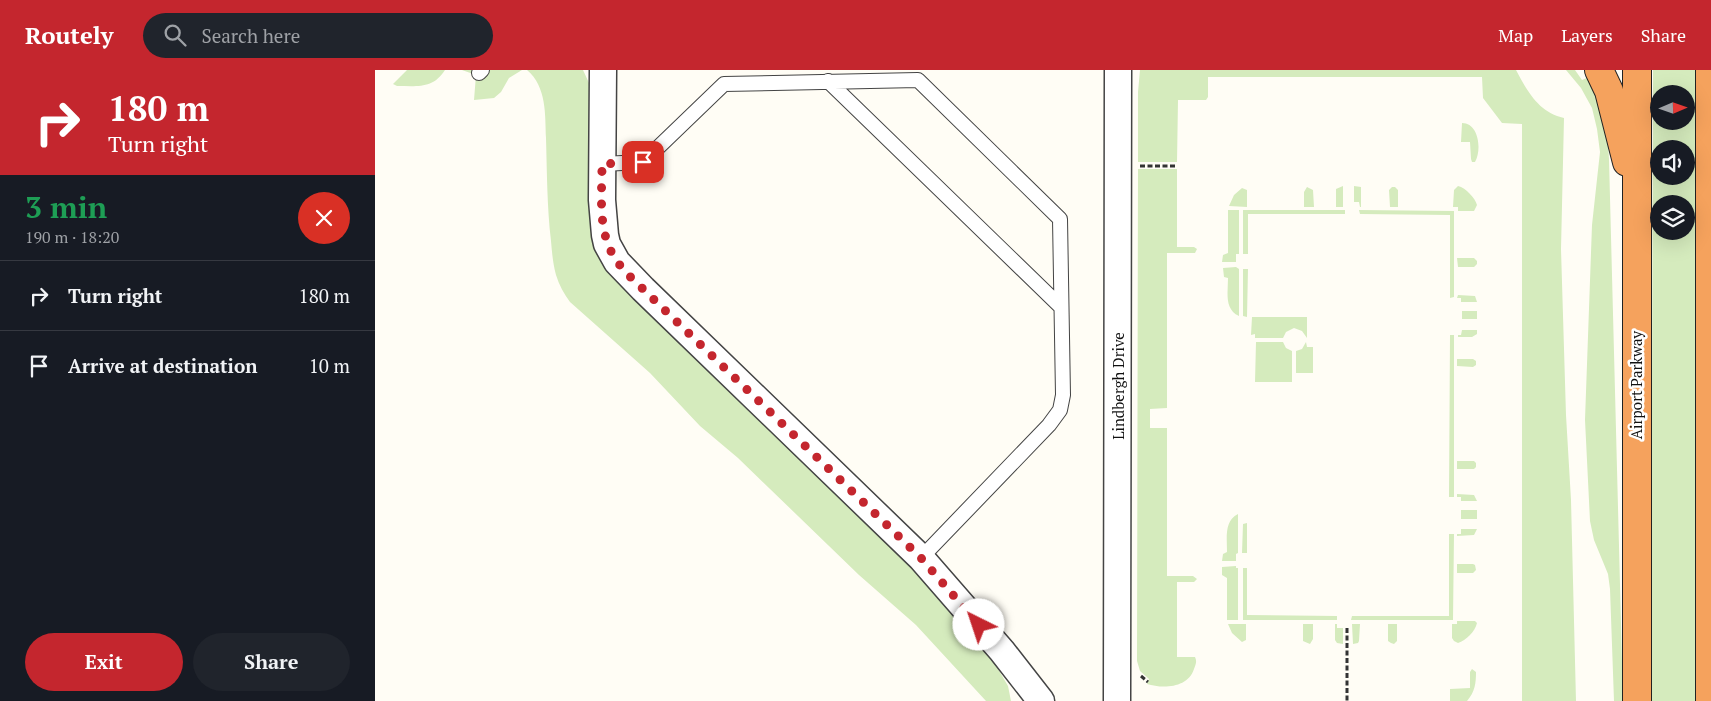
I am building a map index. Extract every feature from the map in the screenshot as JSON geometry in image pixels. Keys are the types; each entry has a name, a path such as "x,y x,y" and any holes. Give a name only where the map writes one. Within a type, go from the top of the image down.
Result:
{"highway":[{"path":"1599,70 1609,91 1637,200"},
{"name":"Airport Parkway","path":"1637,70 1637,701"},
{"path":"1710,70 1710,701"}],"street":[{"path":"603,70 602,200 607,244 617,262 921,558 1002,651 1041,701"},
{"name":"Lindbergh Drive","path":"1117,701 1119,70"}],"lane":[{"path":"602,164 643,162 724,84 918,80 1060,219 1063,395 1060,410 1049,425 921,558"},
{"path":"828,81 1061,307"}],"path":[{"path":"1152,166 1177,166"},
{"path":"1347,628 1347,701"}],"green space":[{"path":"407,70 445,70 435,81 424,85 397,86 393,84"},
{"path":"462,70 522,70 509,78 501,92 494,98 474,100 476,75"},
{"path":"527,70 583,70 589,83 591,229 595,250 605,266 912,567 994,662 1008,686 1011,701 986,701 916,625 859,575 738,458 700,426 650,373 570,302 559,282 553,258 547,190 544,102 534,77"},
{"path":"1140,70 1516,70 1529,93 1541,106 1547,111 1564,118 1561,249 1566,415 1571,500 1576,701 1522,701 1522,124 1502,123 1483,98 1482,77 1208,77 1208,97 1206,100 1178,100 1177,162 1138,162 1138,92"},
{"path":"1566,70 1575,70 1582,80 1589,77 1593,84 1607,130 1623,701 1614,701 1610,589 1608,574 1594,540 1590,521 1585,420 1592,225 1600,152 1592,108 1581,88"},
{"path":"1653,70 1695,70 1695,85 1653,85"},
{"path":"1462,123 1472,127 1477,138 1478,151 1475,162 1472,162 1471,159 1470,142 1461,142"},
{"path":"1653,130 1695,130 1695,140 1653,140"},
{"path":"1138,169 1177,169 1177,247 1194,247 1197,249 1195,253 1167,253 1167,408 1150,409 1150,428 1167,428 1167,576 1193,576 1197,579 1194,582 1177,582 1177,657 1195,657 1196,664 1191,675 1186,680 1174,686 1153,686 1147,684 1149,679 1140,671 1137,661"},
{"path":"1653,185 1695,185 1695,195 1653,195"},
{"path":"1343,186 1343,207 1336,207 1336,189"},
{"path":"1354,186 1361,187 1361,207 1359,202 1354,202"},
{"path":"1458,186 1467,191 1474,199 1477,205 1474,211 1458,211 1458,207 1453,207 1454,190"},
{"path":"1307,187 1313,190 1314,207 1304,207 1304,192"},
{"path":"1392,187 1398,190 1398,207 1390,207 1389,190"},
{"path":"1242,188 1247,190 1247,207 1229,206 1234,195"},
{"path":"1228,210 1239,210 1239,254 1236,254 1236,262 1222,262 1223,255 1228,253"},
{"path":"1243,210 1345,210 1345,214 1248,214 1248,254 1243,254"},
{"path":"1359,210 1454,211 1454,297 1450,298 1450,215 1360,214"},
{"path":"1652,240 1695,240 1695,701 1651,701"},
{"path":"1457,258 1474,258 1477,264 1474,267 1458,267"},
{"path":"1236,267 1239,269 1239,316 1234,313 1229,305 1228,278 1224,277 1223,268"},
{"path":"1243,269 1248,269 1247,317 1243,316"},
{"path":"1458,295 1475,296 1477,302 1461,302 1461,298 1457,298"},
{"path":"1462,311 1477,311 1477,319 1462,319"},
{"path":"1252,317 1307,317 1307,338 1302,331 1294,328 1286,332 1283,338 1255,338 1255,334 1251,335"},
{"path":"1462,330 1477,330 1477,334 1472,337 1458,337 1458,335 1461,335"},
{"path":"1450,335 1454,335 1454,497 1449,497"},
{"path":"1256,342 1283,342 1286,348 1292,351 1292,382 1255,382"},
{"path":"1306,342 1307,347 1313,347 1313,373 1296,373 1296,351 1302,349"},
{"path":"1457,359 1473,359 1476,361 1476,365 1473,367 1457,366"},
{"path":"1457,461 1474,461 1476,467 1474,469 1457,469"},
{"path":"1457,494 1474,495 1477,501 1461,501 1461,497 1457,497"},
{"path":"1461,510 1477,510 1477,519 1461,519"},
{"path":"1238,514 1238,553 1236,554 1236,561 1222,561 1223,554 1227,552 1228,525"},
{"path":"1247,523 1247,553 1242,553 1243,524"},
{"path":"1461,529 1477,529 1474,535 1457,536 1457,534 1461,534"},
{"path":"1449,534 1454,534 1453,620 1351,620 1352,616 1449,616"},
{"path":"1457,564 1473,564 1476,570 1473,573 1457,573"},
{"path":"1236,566 1238,568 1238,620 1227,620 1227,578 1222,575 1222,567"},
{"path":"1243,568 1247,568 1247,615 1337,616 1337,620 1243,620"},
{"path":"1457,621 1475,621 1477,623 1470,635 1458,643 1452,638 1452,624 1457,624"},
{"path":"1228,624 1246,624 1246,640 1242,642 1232,633"},
{"path":"1303,624 1313,624 1313,639 1310,644 1303,641"},
{"path":"1335,624 1337,624 1337,628 1343,628 1343,644 1337,643 1335,640"},
{"path":"1352,624 1360,624 1359,641 1353,644"},
{"path":"1388,624 1397,624 1397,641 1394,644 1388,641"},
{"path":"1472,669 1476,672 1476,680 1470,698 1467,701 1450,701 1450,689 1470,688 1470,672"}],"route":[{"path":"643,162 602,164 602,200 605,235 611,253 617,262 626,273 921,558 979,625"}]}
